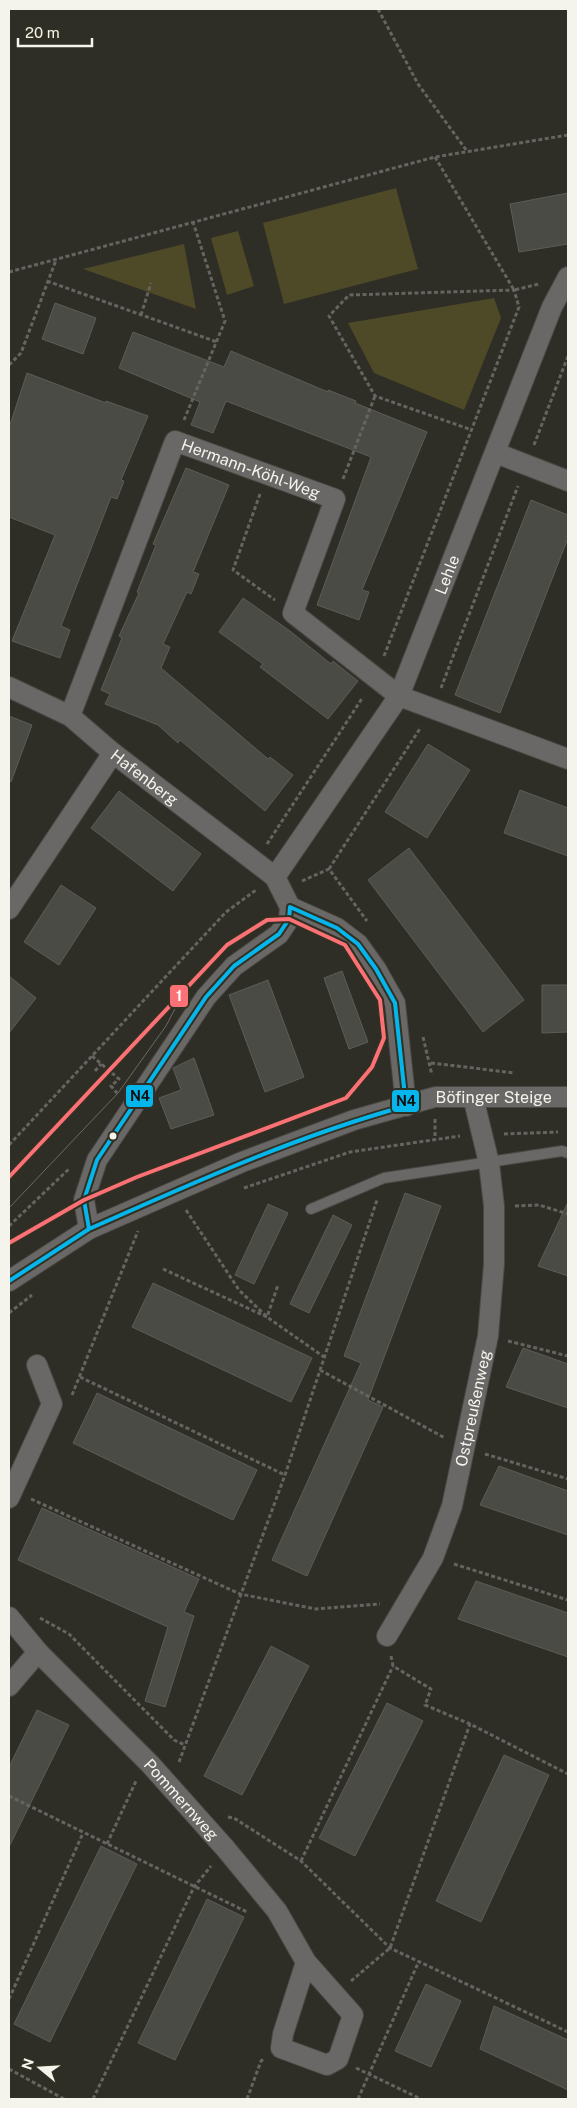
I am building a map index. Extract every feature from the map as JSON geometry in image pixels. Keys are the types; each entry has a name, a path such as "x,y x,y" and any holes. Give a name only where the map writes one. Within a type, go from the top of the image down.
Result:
{"street":[{"name":"Lehle","path":"275,877 399,696 552,307 567,277"},
{"name":"Hermann-Köhl-Weg","path":"70,716 175,441 335,499 294,613"},
{"path":"496,453 568,481"},
{"path":"294,613 399,696 432,710 568,759"},
{"name":"Hafenberg","path":"9,687 70,716 113,753 275,877"},
{"path":"11,902 113,753"},
{"path":"89,1229 84,1200 97,1160 206,997 234,966 279,934 289,920 290,907 275,877"},
{"path":"290,907 337,928 358,944 376,970 395,1003 406,1106"},
{"name":"Böfinger Steige","path":"9,1282 89,1229 242,1162 354,1120 435,1097 568,1096"},
{"name":"Ostpreußenweg","path":"387,1636 433,1558 452,1506 466,1449 488,1336 494,1264 494,1206 489,1163 473,1097"},
{"path":"10,1494 52,1404 37,1365"},
{"name":"Pommernweg","path":"9,1617 38,1652 150,1764 225,1848 284,1922 306,1962 353,2015 338,2059"},
{"path":"9,1686 38,1652"},
{"path":"306,1962 283,2034 281,2048 327,2065 338,2059"}],"lane":[{"path":"311,1209 384,1178 562,1151 568,1153"}],"path":[{"path":"378,9 418,84 466,152"},
{"path":"9,272 435,157 568,135"},
{"path":"255,862 375,677 519,307 514,290 435,157"},
{"path":"175,441 226,321 194,222"},
{"path":"9,365 21,353 56,260"},
{"path":"472,430 375,396 329,316 350,295 514,290 567,277"},
{"path":"47,281 217,342"},
{"path":"141,315 150,283"},
{"path":"329,869 432,710 568,356"},
{"path":"335,499 375,396"},
{"path":"267,474 233,570 294,613"},
{"path":"9,1145 226,912 275,877"},
{"path":"92,1056 119,1079 112,1086 132,1106"},
{"path":"431,1063 518,1073"},
{"path":"95,1072 102,1064"},
{"path":"240,1189 350,1152 435,1138"},
{"path":"9,1226 73,1166"},
{"path":"168,1786 174,1777 285,1475 384,1178"},
{"path":"177,1212 194,1205"},
{"path":"494,1206 539,1205 568,1214"},
{"path":"185,1208 239,1290 267,1317 324,1357"},
{"path":"131,1232 139,1228 80,1377 285,1475"},
{"path":"163,1269 267,1317"},
{"path":"267,1317 278,1285"},
{"path":"9,1312 35,1293"},
{"path":"488,1336 568,1356"},
{"path":"320,1370 466,1449 568,1479"},
{"path":"10,1494 240,1594 316,1609 408,1601"},
{"path":"433,1558 568,1600"},
{"path":"35,1614 69,1634 174,1740 185,1746"},
{"path":"301,1861 393,1666 387,1636"},
{"path":"393,1666 431,1689 425,1705 470,1724 568,1774"},
{"path":"335,1994 390,1948 470,1724"},
{"path":"107,1844 136,1780 150,1764"},
{"path":"9,1796 261,1918 284,1922"},
{"path":"226,1817 234,1818 301,1861 390,1948 568,2032"},
{"path":"9,1999 83,1833"},
{"path":"93,2099 194,1887 225,1848"},
{"path":"358,2099 419,1961"},
{"path":"247,2099 261,2061 281,2048"},
{"path":"338,2059 421,2099"},
{"path":"9,2069 64,2099"}],"shaded area":[{"path":"396,188 418,269 284,304 263,223"},
{"path":"238,231 254,286 227,295 211,238"},
{"path":"184,244 196,309 83,269"},
{"path":"494,298 501,318 464,410 374,373 348,323"}],"building":[{"path":"568,193 568,244 519,252 510,204"},
{"path":"55,303 96,318 83,354 42,339"},
{"path":"133,332 224,367 231,351 328,392 328,390 356,401 355,403 427,432 362,590 369,592 359,620 317,605 371,457 226,401 213,433 191,425 200,402 119,368"},
{"path":"27,373 106,403 106,401 148,416 121,480 124,481 117,499 111,497 61,626 70,630 60,658 12,641 55,535 9,517 9,428"},
{"path":"186,468 229,485 193,572 199,574 191,594 187,592 163,644 170,647 161,668 268,759 270,757 293,775 265,811 180,740 178,743 158,725 105,704 110,694 101,690 122,638 119,636 139,593 137,592 156,545 153,544"},
{"path":"531,500 568,515 568,538 500,713 455,695"},
{"path":"243,598 290,631 331,664 333,661 358,681 328,719 260,667 263,664 219,632"},
{"path":"9,716 32,725 11,782 9,781"},
{"path":"428,744 470,770 427,838 385,812"},
{"path":"520,790 568,808 568,856 504,833"},
{"path":"119,791 201,854 173,891 91,828"},
{"path":"409,848 524,1000 483,1032 368,880"},
{"path":"61,885 96,908 59,965 24,942"},
{"path":"342,971 368,1042 349,1049 324,978"},
{"path":"9,976 36,998 9,1033"},
{"path":"268,980 304,1077 265,1092 229,995"},
{"path":"542,985 568,985 568,1032 542,1033"},
{"path":"194,1058 214,1115 171,1129 159,1098 181,1090 173,1068"},
{"path":"405,1193 441,1206 368,1400 383,1407 307,1576 272,1560 361,1363 344,1356"},
{"path":"568,1202 568,1276 538,1266"},
{"path":"268,1204 288,1213 254,1284 235,1275"},
{"path":"333,1215 352,1225 309,1313 290,1304"},
{"path":"153,1283 312,1358 291,1402 132,1327"},
{"path":"523,1348 568,1364 568,1408 506,1387"},
{"path":"97,1393 257,1470 233,1520 73,1443"},
{"path":"499,1466 568,1491 568,1535 480,1505"},
{"path":"42,1508 199,1579 184,1612 194,1616 165,1707 145,1701 168,1627 18,1560"},
{"path":"476,1581 568,1613 568,1657 458,1619"},
{"path":"271,1646 309,1666 242,1795 204,1776"},
{"path":"387,1703 423,1721 355,1856 319,1838"},
{"path":"37,1710 69,1725 9,1847 9,1767"},
{"path":"504,1755 549,1775 481,1922 436,1901"},
{"path":"101,1846 137,1864 50,2042 14,2024"},
{"path":"207,1899 244,1917 175,2060 138,2043"},
{"path":"426,1984 461,2001 431,2067 395,2051"},
{"path":"494,2006 568,2040 568,2090 480,2049"}],"tram line":[{"path":"9,1208 118,1093 166,1026 187,986"}],"transit line":[{"name":"N4","path":"290,907 337,928 358,944 376,969 395,1003 406,1106 325,1131 285,1146 89,1229 84,1200 97,1160 206,997 234,966 279,934 289,919 290,907"},
{"name":"1","path":"9,1177 227,945 267,920 289,919 345,945 380,1000 384,1038 372,1067 346,1098 137,1177 84,1200 9,1243"},
{"name":"N4","path":"9,1281 89,1229"}]}
